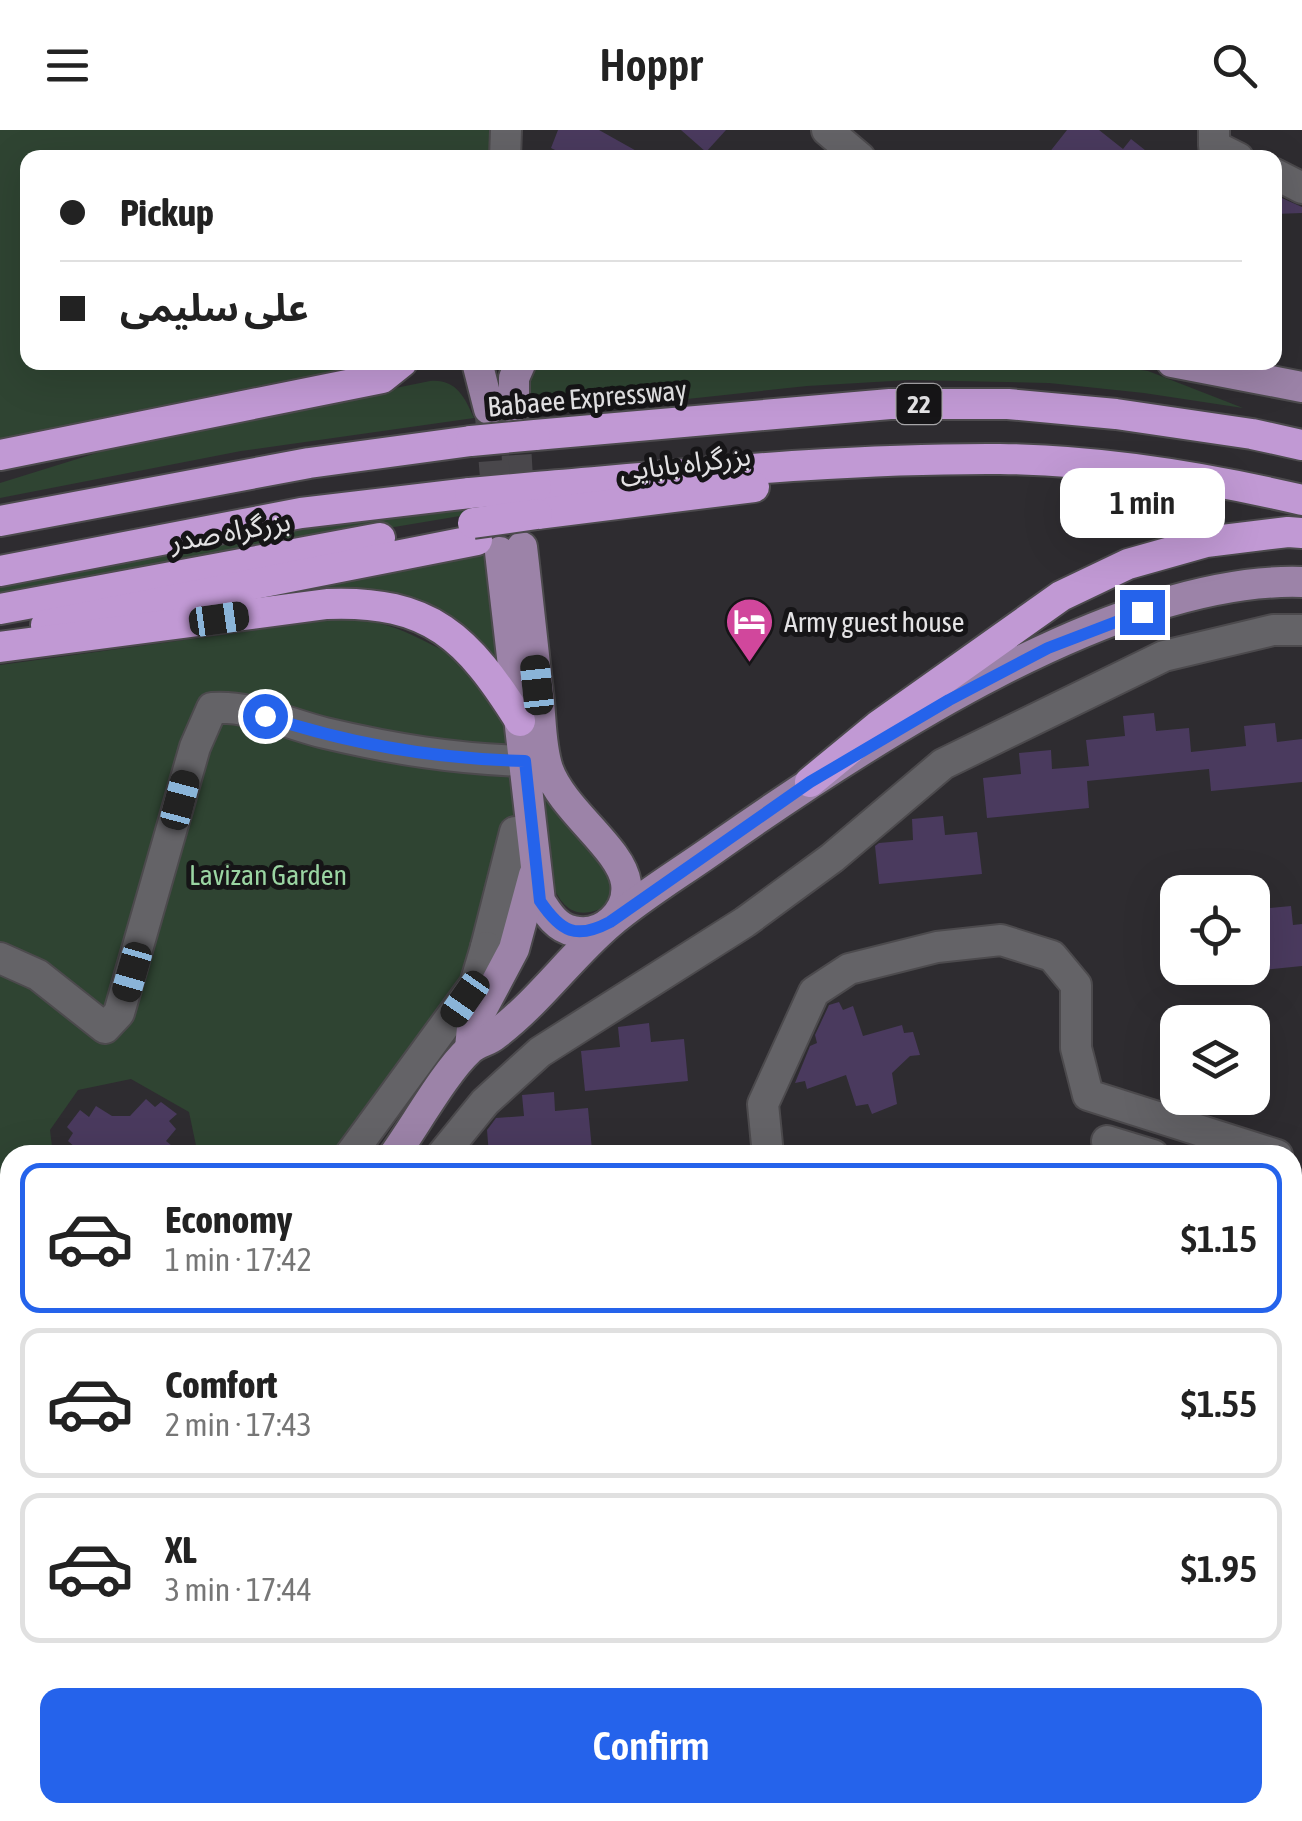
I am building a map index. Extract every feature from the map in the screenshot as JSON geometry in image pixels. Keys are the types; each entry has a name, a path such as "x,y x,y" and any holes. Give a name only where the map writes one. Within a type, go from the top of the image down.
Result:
{"highway":[{"path":"0,455 382,378 392,370"},
{"name":"Babaee Expressway","path":"0,521 309,463 470,441 890,404 1008,404 1116,414 1302,445"},
{"path":"0,474 171,422"},
{"name":"22","path":"0,571 301,513 506,523 780,466 1002,459 1109,466 1244,486 1302,500"},
{"name":"بزرگراه بابایی","path":"506,523 904,461"},
{"path":"0,639 71,619 506,523"},
{"name":"بزرگراه صدر","path":"0,609 162,577 506,523"},
{"path":"810,782 878,726 1061,596 1128,564 1206,542 1288,532 1302,534"},
{"path":"0,647 327,604 380,606 424,619 464,646 484,666 520,721"}],"main road":[{"path":"482,370 502,408 518,370"},
{"path":"1214,370 1302,387"},
{"path":"506,523 534,872 540,901 552,920 570,931 592,932 610,922 810,782 949,700 1048,648 1112,621 1201,593 1302,582"},
{"path":"401,1145 470,1048 495,1035 626,904 626,882 619,863 574,813 548,770 506,523"},
{"path":"470,1048 472,1028 500,948 534,872"}],"street":[{"path":"827,130 851,150"},
{"path":"450,1145 485,1102 540,1052 745,922 832,858 943,764 1164,656 1272,630 1302,630"},
{"path":"0,958 38,975 105,1028 119,1013 194,747 212,708 241,709 320,732 434,756 525,761"},
{"path":"357,1145 500,948 515,832"},
{"path":"767,1145 762,1104 814,992 849,969 937,947 1001,940 1052,956 1076,984 1076,1048 1088,1095 1246,1145"},
{"path":"1107,1140 1122,1145"}],"green space":[{"path":"0,130 492,130 490,150 20,150 20,370 347,370 0,444"},
{"path":"529,370 1141,370 1243,408 1049,383 909,380 807,386 520,417 524,378"},
{"path":"430,381 453,386 474,418 241,451 0,498 0,483 135,441"},
{"path":"774,479 460,516 221,556 0,601 0,587 170,553 399,515"},
{"path":"487,544 502,677 426,612 53,628"},
{"name":"Lavizan Garden","path":"338,619 395,628 475,664 506,721 521,816 445,1047 376,1145 196,1145 189,1112 131,1079 78,1090 50,1130 52,1145 0,1145 0,665"},
{"path":"538,771 595,849 615,884 607,906 587,912 572,910 555,891"}],"building":[{"path":"558,130 599,130 635,150 555,150 551,148"},
{"path":"681,130 726,130 704,150"},
{"path":"1067,130 1099,130 1123,149 1131,139 1145,150 1051,150"},
{"path":"1282,198 1302,207 1302,213 1282,214"},
{"path":"1154,713 1156,731 1189,728 1191,752 1246,746 1244,726 1275,723 1277,742 1302,739 1302,782 1211,791 1209,769 1087,781 1089,808 987,818 983,778 1021,774 1019,753 1051,750 1052,769 1089,766 1086,740 1125,736 1123,716"},
{"path":"943,816 945,835 977,832 982,874 879,884 875,846 913,840 912,819"},
{"path":"1291,906 1293,925 1302,924 1302,966 1270,969 1270,908"},
{"path":"839,1002 843,1010 853,1006 863,1036 902,1025 904,1033 913,1032 920,1055 910,1056 892,1073 897,1104 872,1114 868,1104 856,1106 846,1075 807,1089 805,1081 795,1083 810,1046 817,1043 815,1035 829,1005"},
{"path":"649,1023 651,1042 684,1039 688,1081 585,1091 581,1051 620,1047 618,1027"},
{"path":"554,1092 555,1111 588,1108 592,1145 488,1145 487,1130 496,1118 524,1116 522,1095"},
{"path":"146,1099 155,1107 161,1102 177,1114 169,1121 176,1129 166,1141 171,1145 73,1145 68,1141 73,1133 67,1127 80,1110 89,1117 96,1106 112,1116 130,1116"}],"tunnel":[{"path":"514,410 522,547"},
{"path":"490,416 498,515"}],"place":[{"name":"Army guest house","path":"749,664"}],"route":[{"path":"265,716 434,756 525,761 540,901 552,920 570,931 592,932 810,782 949,700 1048,648 1142,612"}]}
